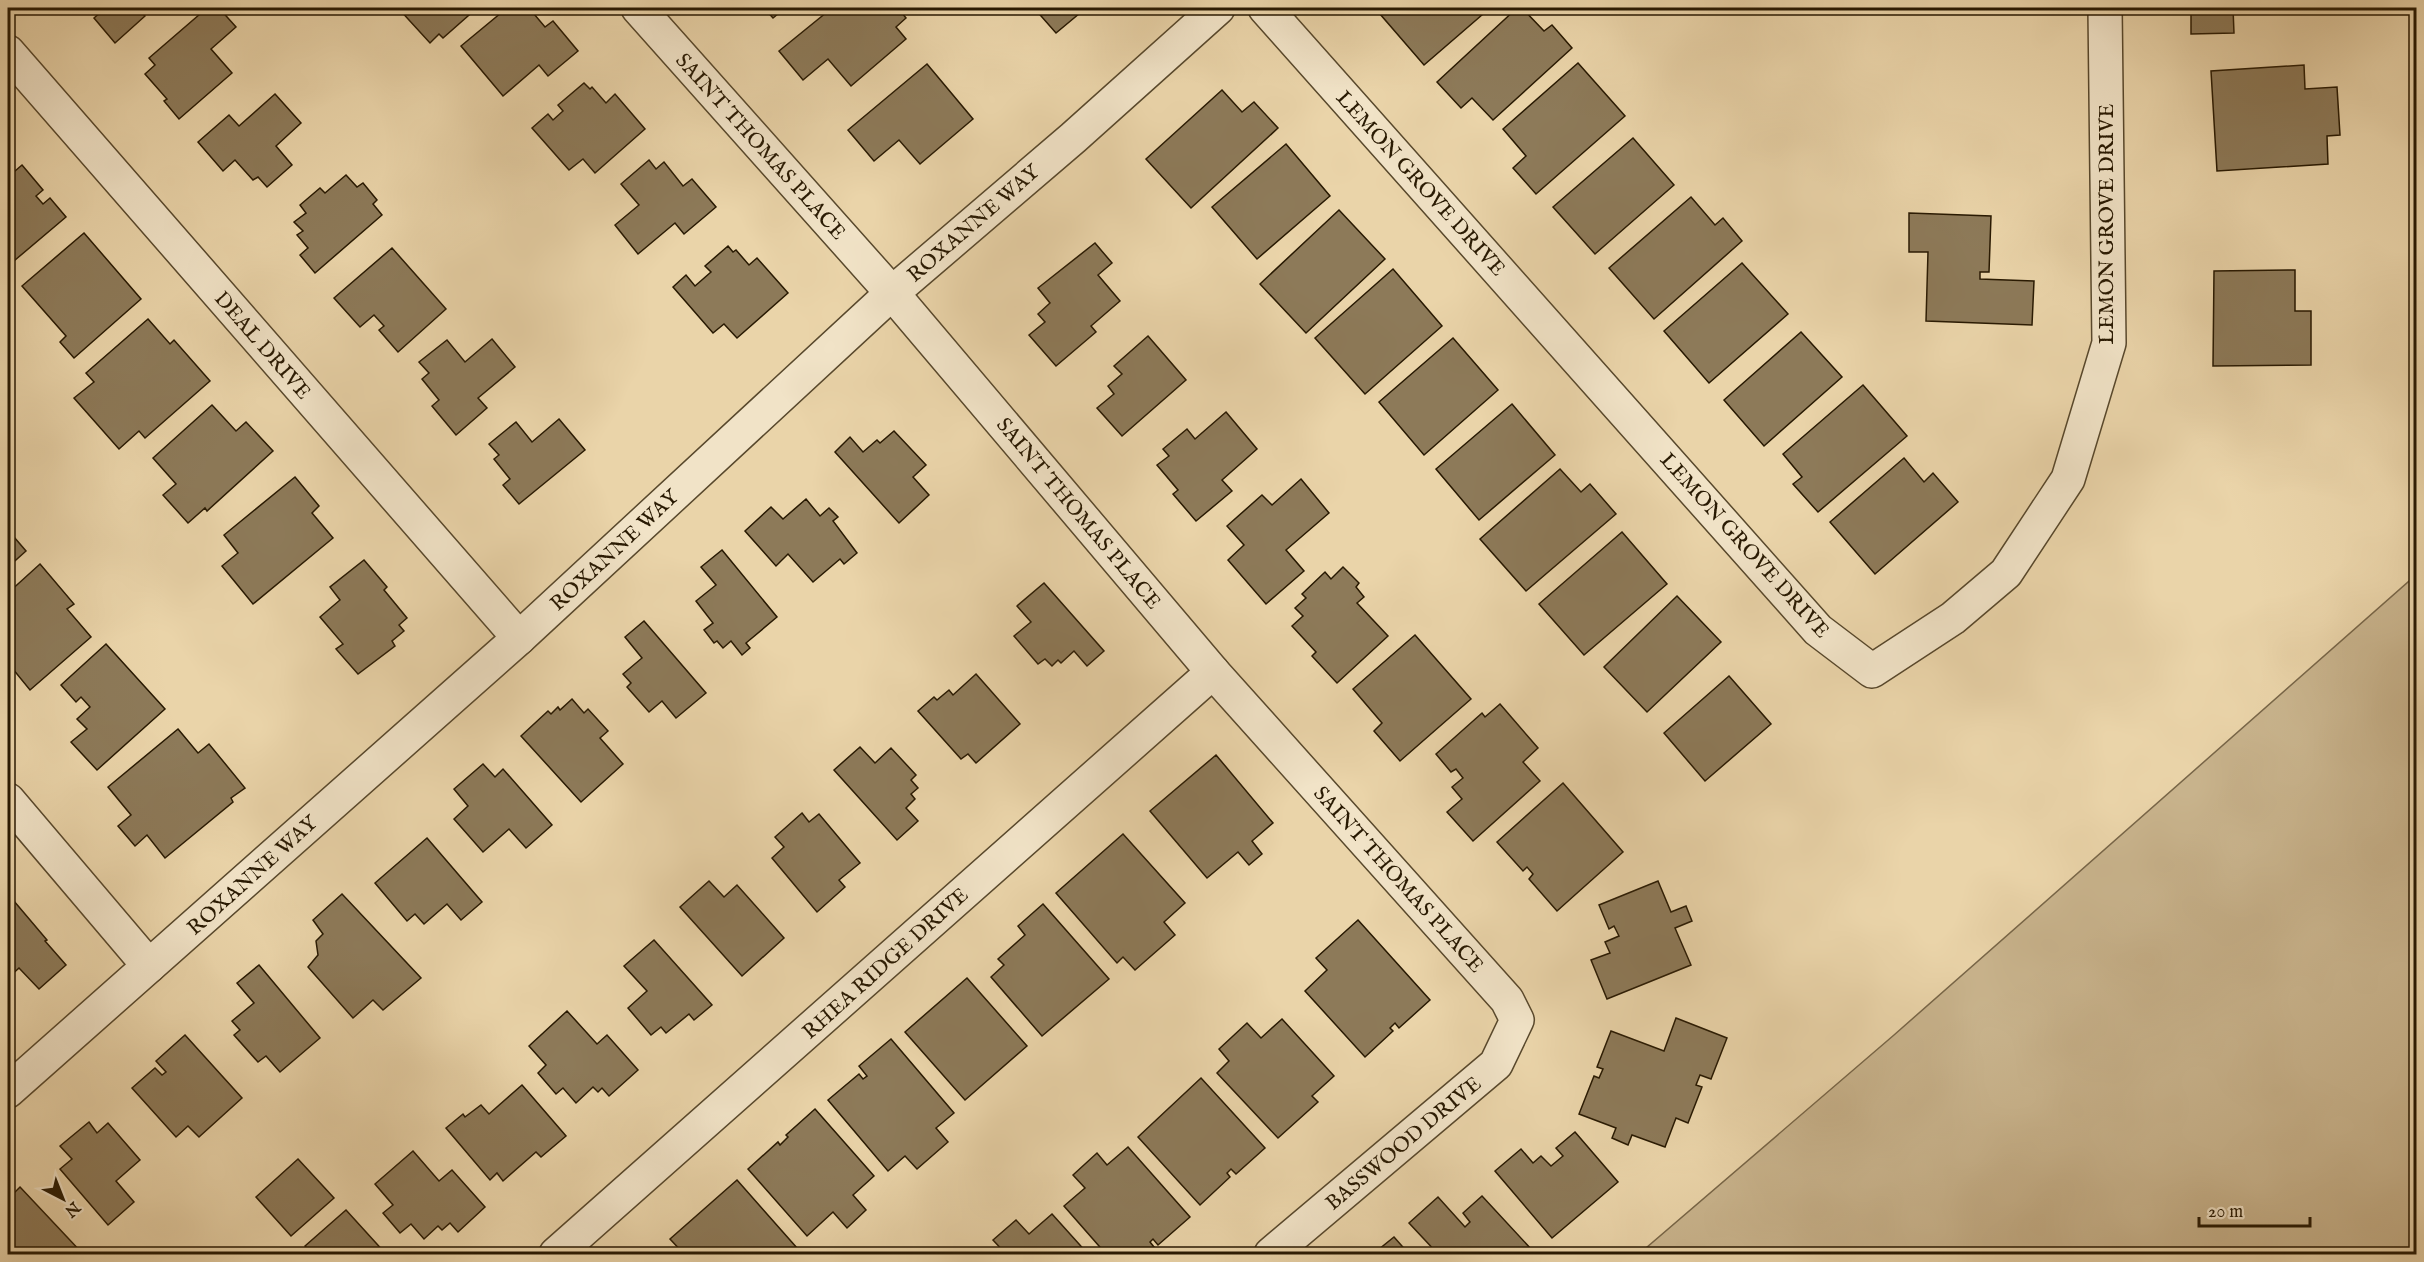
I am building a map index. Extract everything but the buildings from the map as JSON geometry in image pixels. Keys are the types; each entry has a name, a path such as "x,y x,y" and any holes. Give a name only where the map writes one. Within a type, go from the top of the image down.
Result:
{"street":[{"name":"SAINT THOMAS PLACE","path":"638,8 891,293 1213,672 1507,1000 1517,1020"},
{"name":"ROXANNE WAY","path":"8,1091 519,638 891,293 1073,138 1218,8"},
{"name":"LEMON GROVE DRIVE","path":"1265,8 1818,630 1872,671 1953,618 2006,573 2068,479 2109,343 2105,8"},
{"name":"DEAL DRIVE","path":"8,52 519,638"},
{"name":"RHEA RIDGE DRIVE","path":"556,1254 1213,672"},
{"path":"8,800 149,966"},
{"name":"BASSWOOD DRIVE","path":"1271,1254 1496,1064 1517,1020"}],"shaded area":[{"path":"2416,575 2416,1254 1639,1254 1894,1035"}]}
